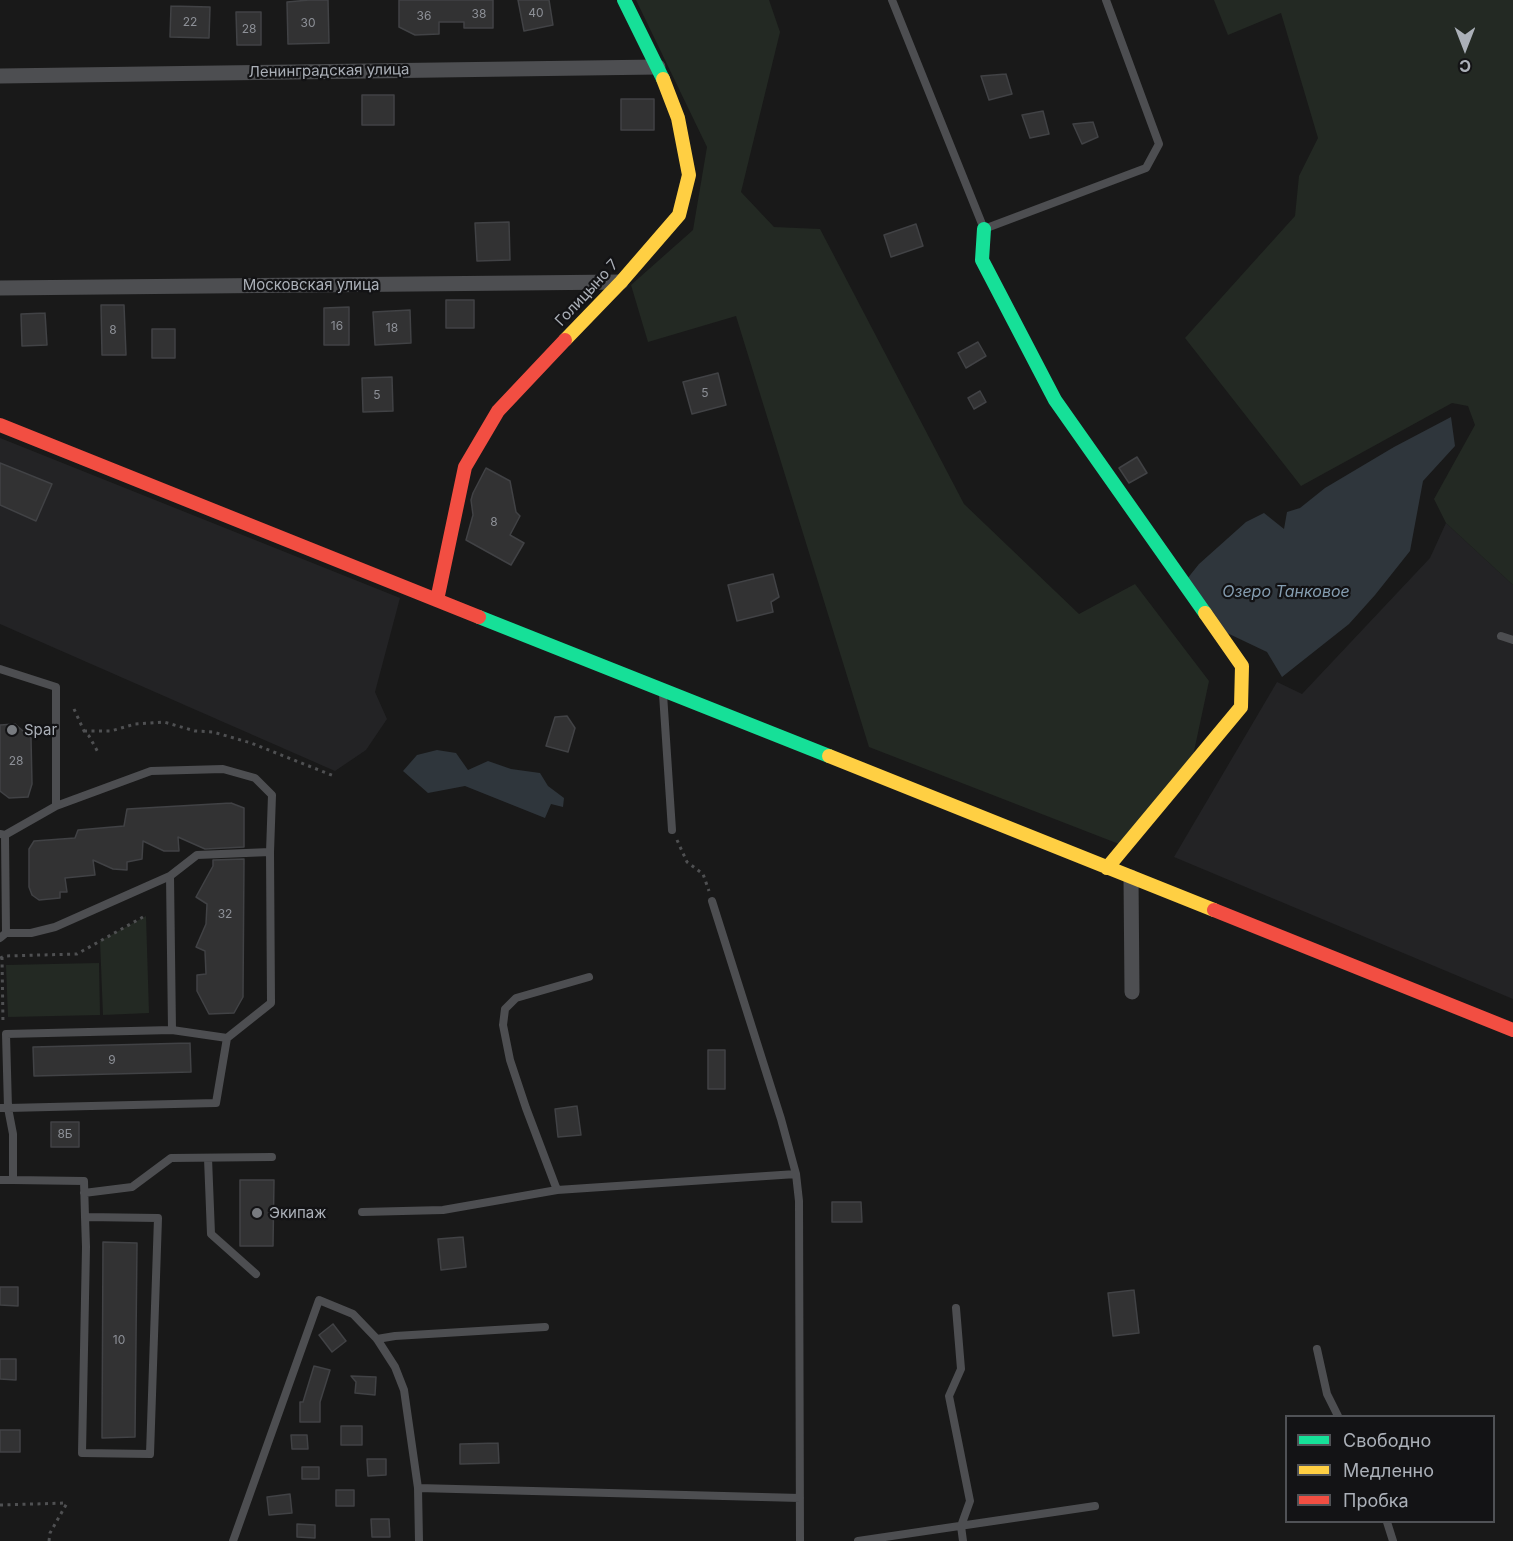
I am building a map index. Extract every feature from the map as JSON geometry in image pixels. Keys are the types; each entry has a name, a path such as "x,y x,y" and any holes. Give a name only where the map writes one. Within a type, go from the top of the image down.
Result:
{"street":[{"name":"Голицыно 7","path":"437,600 465,467 498,411 621,282 679,214 689,175 678,118 657,67 624,0"},
{"name":"Ленинградская улица","path":"0,76 657,67"},
{"path":"984,229 982,260 1055,400 1242,666 1241,707 1107,868"},
{"name":"Московская улица","path":"0,288 621,282"},
{"path":"0,425 1513,1030"},
{"path":"1131,877 1132,992"}],"lane":[{"path":"892,0 984,229 1146,168 1151,160 1159,144 1106,0"},
{"path":"1501,636 1513,640"},
{"path":"0,669 56,687 56,806"},
{"path":"663,689 672,830"},
{"path":"4,1108 216,1103 227,1038 271,1003 272,795 255,778 222,769 151,771 56,806 2,834 3,935 31,933 55,927 170,876 197,855 270,852"},
{"path":"170,876 172,1030"},
{"path":"712,901 781,1119 796,1174 799,1213 800,1541"},
{"path":"557,1190 510,1060 503,1025 505,1009 516,998 589,977"},
{"path":"13,1180 13,1134 4,1108 6,1034 172,1030 227,1038"},
{"path":"84,1193 132,1187 171,1158 272,1156"},
{"path":"208,1158 211,1234 256,1274"},
{"path":"362,1212 443,1210 557,1190 796,1174"},
{"path":"0,1180 84,1181 82,1453 150,1454 158,1218 85,1217"},
{"path":"233,1541 320,1300 353,1314 377,1339 395,1367 404,1390 418,1488 419,1541"},
{"path":"956,1308 961,1369 949,1396 970,1501 961,1526 963,1541"},
{"path":"377,1339 545,1327"},
{"path":"1317,1349 1327,1394 1338,1415"},
{"path":"418,1488 800,1498"},
{"path":"858,1541 1095,1506"},
{"path":"1388,1523 1393,1541"}],"path":[{"path":"74,709 84,731 99,754"},
{"path":"84,731 111,730 135,724 164,722 251,743 334,776"},
{"path":"672,830 687,862 703,874 712,901"},
{"path":"6,1034 3,1030 1,958 77,954 143,918"},
{"path":"0,1505 67,1503 50,1533 49,1541"}],"shaded area":[{"path":"636,0 769,0 780,32 741,192 774,227 820,229 964,504 1079,614 1135,584 1209,681 1193,756 1119,844 869,747 736,316 648,342 631,285 693,230 707,147"},
{"path":"1214,0 1513,0 1513,585 1446,523 1434,499 1475,425 1468,406 1452,403 1301,486 1185,338 1295,216 1299,176 1318,138 1281,13 1228,35"},
{"path":"0,438 400,598 375,692 387,719 366,750 335,771 0,624"},
{"path":"1446,523 1513,585 1513,999 1174,857 1277,682 1302,694 1430,558"},
{"path":"146,916 149,1013 103,1015 100,941"},
{"path":"99,963 100,1015 8,1017 6,965"}],"water":[{"name":"Озеро Танковое","path":"1451,417 1455,446 1423,481 1410,551 1349,624 1282,677 1267,652 1225,632 1187,579 1199,564 1246,522 1264,513 1284,529 1287,512 1300,508 1325,488 1394,447"},
{"path":"437,750 456,753 468,770 488,761 511,769 540,773 548,786 564,798 563,807 551,804 545,818 465,786 428,793 403,771 417,755"}],"building":[{"path":"328,0 329,43 288,44 287,2"},
{"path":"399,0 493,0 493,28 464,28 464,22 439,22 439,34 415,35 399,27"},
{"path":"518,0 549,0 553,25 524,31"},
{"path":"171,6 210,7 209,38 170,37"},
{"path":"236,12 261,12 261,45 237,45"},
{"path":"1006,74 1012,94 989,100 981,76"},
{"path":"362,95 394,95 394,125 362,125"},
{"path":"621,99 654,99 654,130 621,130"},
{"path":"1043,111 1049,134 1030,138 1022,115"},
{"path":"1093,122 1098,137 1082,144 1073,124"},
{"path":"509,222 510,260 477,261 475,223"},
{"path":"916,224 923,246 891,257 884,235"},
{"path":"446,300 474,300 474,328 446,328"},
{"path":"101,305 124,305 126,355 102,355"},
{"path":"349,307 349,345 324,345 324,308"},
{"path":"410,310 411,343 375,345 373,312"},
{"path":"45,313 47,345 22,346 21,314"},
{"path":"152,329 175,329 175,358 152,358"},
{"path":"978,342 986,356 966,368 958,353"},
{"path":"718,373 726,405 692,414 683,382"},
{"path":"392,377 393,411 363,412 362,378"},
{"path":"980,391 986,402 974,409 968,398"},
{"path":"1137,457 1147,473 1129,483 1119,468"},
{"path":"0,463 52,484 36,521 0,505"},
{"path":"486,468 510,481 516,512 520,516 510,535 524,543 511,565 466,540 473,515 471,500"},
{"path":"773,574 779,597 771,602 773,612 737,621 728,585"},
{"path":"567,716 575,728 568,752 546,746 555,717"},
{"path":"15,724 31,738 32,784 28,797 9,798 0,791 0,725"},
{"path":"231,803 244,808 244,847 205,849 178,837 179,851 164,851 143,841 142,859 127,862 127,870 113,869 93,860 95,875 65,878 67,892 60,892 60,898 39,900 32,895 29,887 29,849 34,841 75,838 78,830 124,826 127,809"},
{"path":"244,859 243,997 234,1013 209,1014 197,991 197,975 206,974 205,951 196,947 206,924 207,904 196,897 213,866 213,860"},
{"path":"190,1043 191,1072 34,1076 33,1047"},
{"path":"708,1050 725,1050 725,1089 708,1089"},
{"path":"577,1106 581,1135 558,1137 555,1109"},
{"path":"51,1122 79,1122 79,1147 51,1147"},
{"name":"Экипаж","path":"240,1180 274,1180 273,1246 240,1246"},
{"path":"832,1202 861,1202 862,1222 832,1222"},
{"path":"463,1237 466,1267 441,1270 438,1239"},
{"path":"103,1242 137,1243 135,1437 102,1438"},
{"path":"0,1287 18,1287 18,1306 0,1305"},
{"path":"1134,1290 1139,1333 1113,1336 1108,1293"},
{"path":"333,1324 346,1341 332,1352 319,1335"},
{"path":"0,1359 16,1359 16,1380 0,1379"},
{"path":"314,1366 330,1370 320,1402 320,1422 300,1422 300,1402 303,1402"},
{"path":"351,1376 376,1377 375,1395 355,1393 356,1382"},
{"path":"341,1426 362,1426 362,1445 341,1445"},
{"path":"0,1430 20,1430 20,1452 0,1452"},
{"path":"291,1435 307,1435 308,1449 292,1449"},
{"path":"498,1443 499,1463 460,1464 460,1444"},
{"path":"367,1459 386,1459 386,1475 368,1476"},
{"path":"302,1467 319,1467 319,1479 302,1479"},
{"path":"336,1490 354,1490 354,1506 336,1506"},
{"path":"290,1494 292,1513 269,1515 267,1497"},
{"path":"371,1519 389,1519 390,1537 372,1537"},
{"path":"297,1524 315,1525 315,1538 297,1537"}],"traffic: fast":[{"path":"624,0 663,79"},
{"path":"984,229 982,260 1055,400 1205,613"},
{"path":"479,617 829,756"}],"traffic: slow":[{"path":"565,340 621,282 679,215 689,175 678,118 663,79"},
{"path":"1107,868 1241,707 1242,666 1205,613"},
{"path":"829,756 1214,910"}],"traffic: jam":[{"path":"437,600 465,467 498,411 565,340"},
{"path":"0,425 479,617"},
{"path":"1214,910 1513,1030"}],"place":[{"name":"Spar","path":"12,730"},
{"name":"Экипаж","path":"257,1213"}]}
